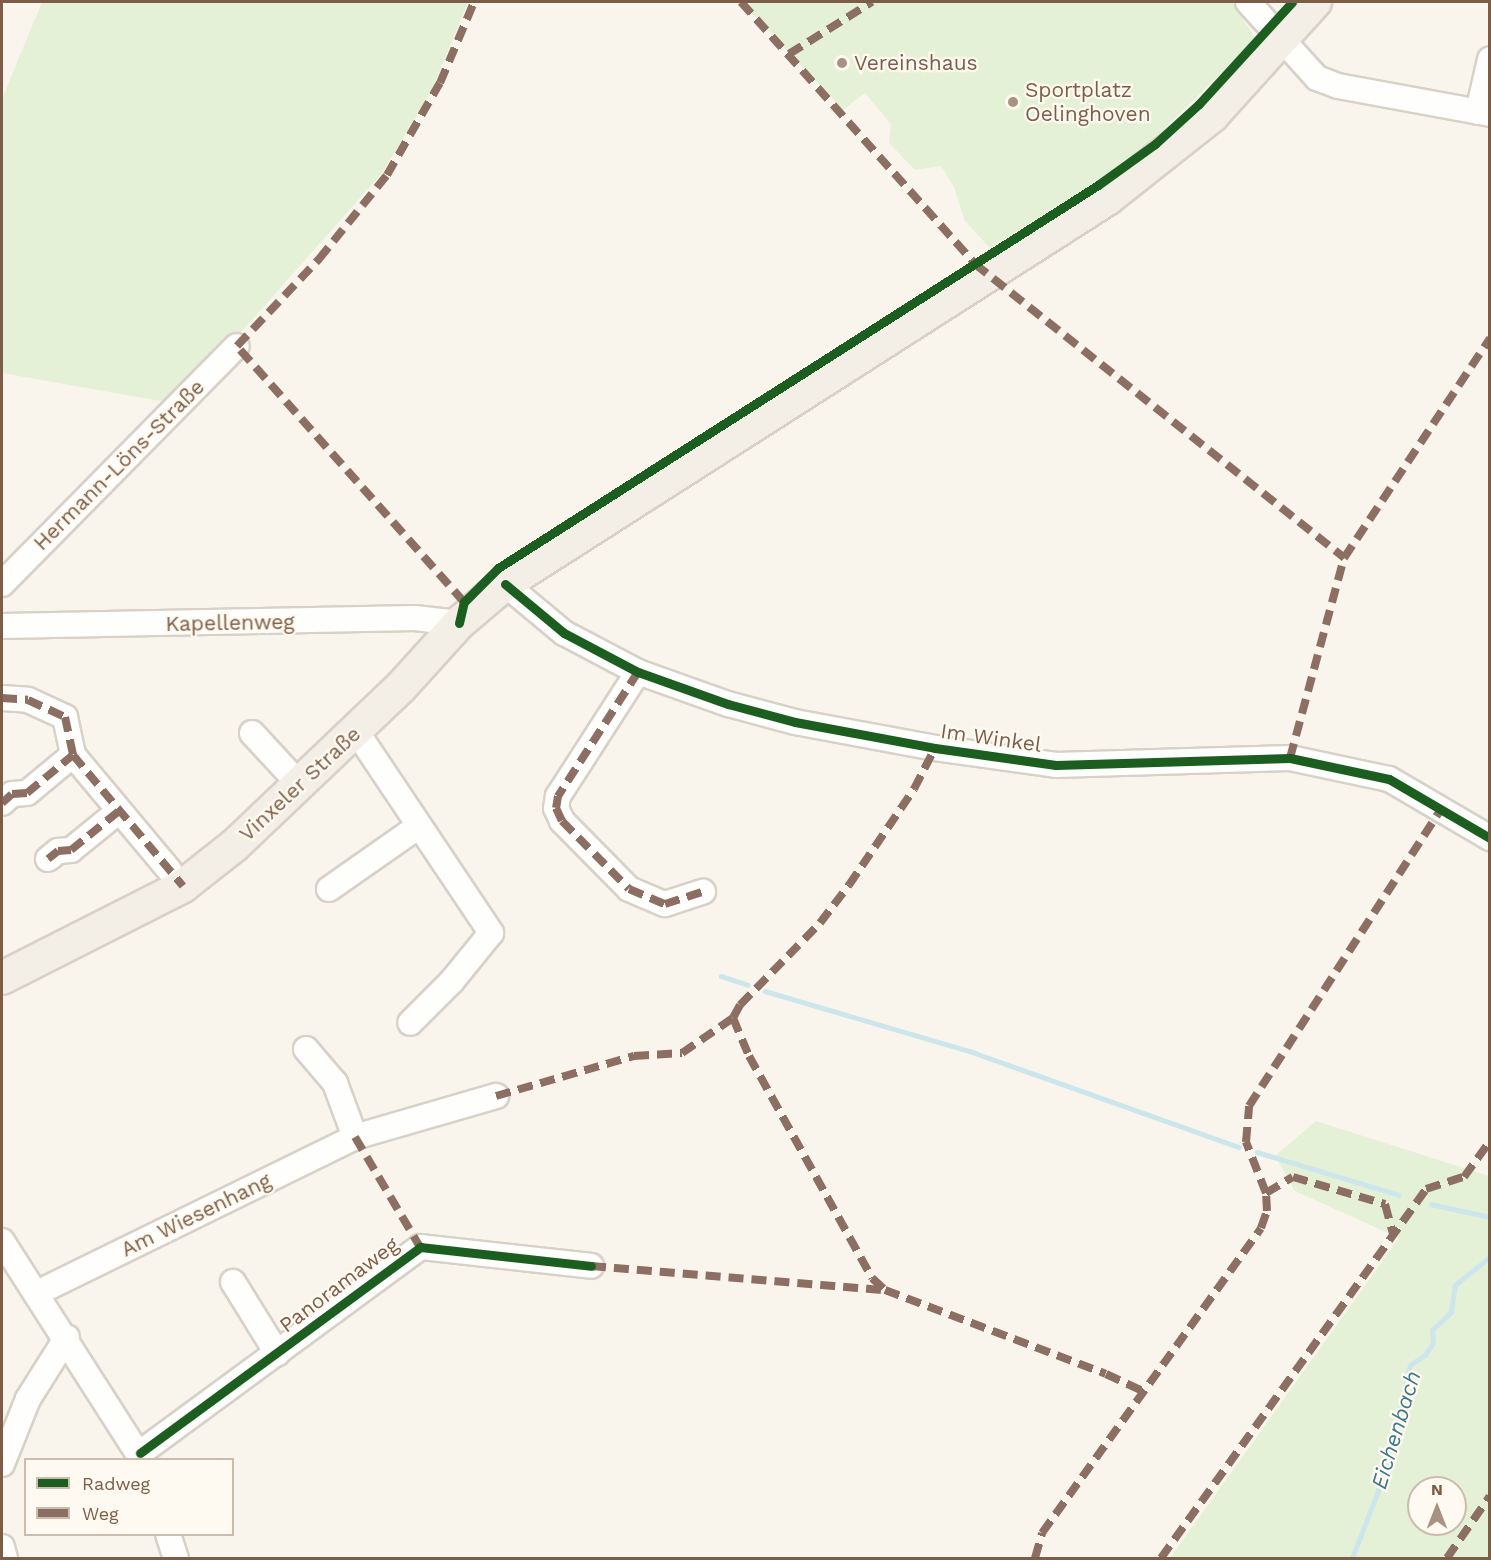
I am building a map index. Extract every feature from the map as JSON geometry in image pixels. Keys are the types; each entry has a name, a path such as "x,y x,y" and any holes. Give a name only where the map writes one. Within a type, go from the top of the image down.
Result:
{"main road":[{"name":"Vinxeler Straße","path":"2,978 183,886 236,845 356,731 459,623 505,584 1107,200 1212,116 1282,42 1315,2"}],"street":[{"path":"1248,2 1317,78 1338,86 1484,113 1490,59"},
{"name":"Hermann-Löns-Straße","path":"2,584 237,346"},
{"name":"Im Winkel","path":"505,584 564,633 638,672 728,704 795,722 935,748 1056,765 1210,758 1300,760 1389,779 1490,838"},
{"name":"Kapellenweg","path":"2,626 415,618 459,623"},
{"path":"638,672 558,796 556,808 562,821 629,890 664,903 703,892"},
{"path":"2,698 28,700 66,717 73,755 169,870"},
{"path":"356,731 491,933 452,981 410,1023"},
{"path":"252,733 300,785"},
{"path":"2,803 12,794 27,793 73,755"},
{"path":"48,859 58,851 71,850 118,811"},
{"path":"328,889 419,826"},
{"path":"306,1049 335,1083 355,1137"},
{"name":"Am Wiesenhang","path":"37,1293 355,1137 496,1096"},
{"path":"2,1241 67,1337 141,1456"},
{"name":"Panoramaweg","path":"141,1456 420,1247 591,1266"},
{"path":"232,1282 277,1353"},
{"path":"2,1464 28,1399 67,1337"},
{"path":"169,1536 176,1558"},
{"path":"2,1547 5,1558"}],"green space":[{"path":"42,2 468,2 430,94 382,173 243,330 166,402 2,373 2,99"},
{"path":"755,2 1232,2 1256,39 1155,138 1112,172 990,248 965,221 954,187 941,166 915,170 889,143 891,124 865,93 843,110 746,7"},
{"path":"1316,1121 1489,1176 1489,1558 1170,1558 1399,1238 1295,1191 1275,1156"}],"waterway":[{"path":"721,976 748,985"},
{"path":"765,991 975,1053 1239,1147"},
{"path":"1257,1152 1399,1195"},
{"path":"1431,1204 1490,1217"},
{"name":"Eichenbach","path":"1352,1558 1383,1478 1410,1365 1425,1355 1433,1343 1432,1330 1451,1312 1455,1285 1490,1257"}],"marked path":[{"path":"464,602 237,346 319,259 387,175 440,83 474,2"},
{"path":"741,2 975,264 1344,558"},
{"path":"789,54 872,2"},
{"path":"1290,758 1344,558 1490,338"},
{"path":"638,672 558,796 556,808 562,821 629,889 665,904 703,892"},
{"path":"2,698 28,700 65,717 73,755 183,886"},
{"path":"496,1096 634,1056 682,1053 733,1018 740,1005 820,923 849,885 914,789 935,748"},
{"path":"2,803 12,794 27,793 73,755"},
{"path":"1035,1558 1042,1533 1261,1228 1267,1211 1266,1193 1246,1142 1249,1106 1441,809"},
{"path":"48,859 58,851 71,850 119,811"},
{"path":"733,1018 749,1056 872,1278 885,1290 1106,1374 1145,1392"},
{"path":"355,1137 420,1247"},
{"path":"1161,1558 1426,1189 1464,1177 1490,1141"},
{"path":"1266,1193 1293,1177 1385,1204 1393,1234"},
{"path":"591,1266 885,1290"},
{"path":"1447,1558 1490,1496"}],"cycle path":[{"path":"459,623 464,602 498,568 1098,185 1155,144 1199,104 1292,2"},
{"path":"505,584 564,633 638,672 728,704 795,722 935,748 1056,765 1290,758 1389,779 1490,838"},
{"path":"140,1453 420,1247 591,1266"}],"place":[{"name":"Vereinshaus","path":"842,63"},
{"name":"Sportplatz Oelinghoven","path":"1013,102"}]}
